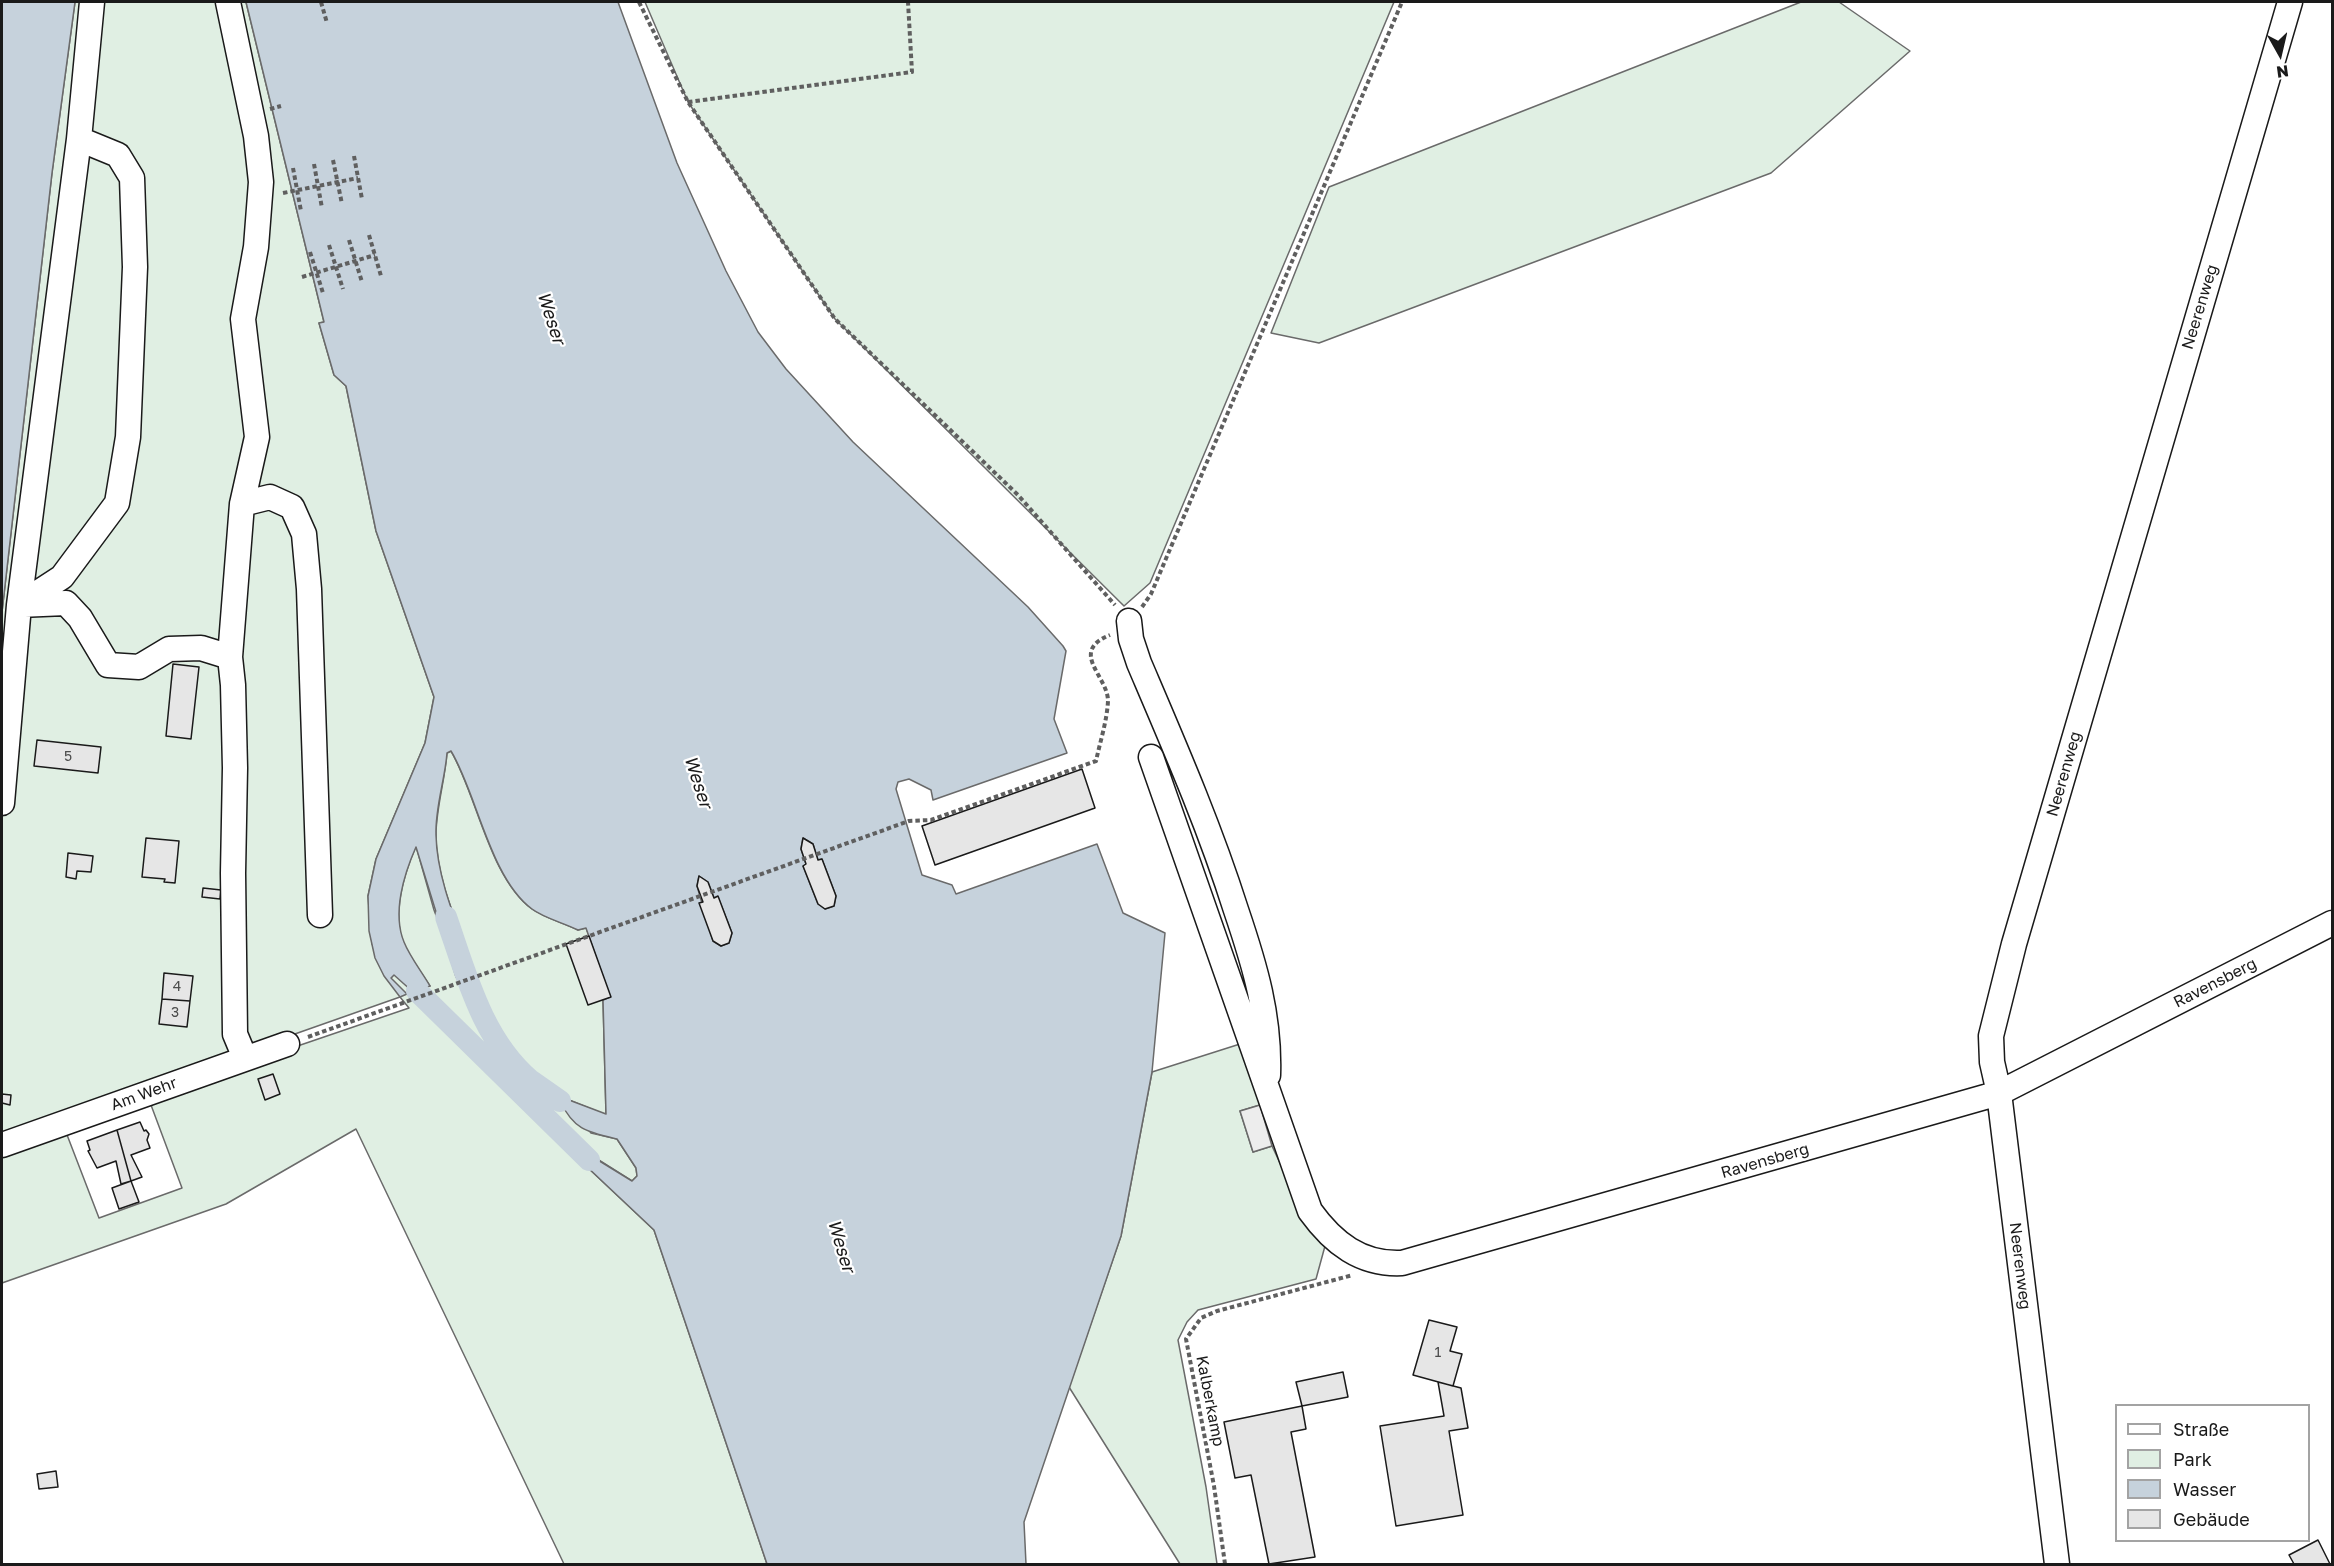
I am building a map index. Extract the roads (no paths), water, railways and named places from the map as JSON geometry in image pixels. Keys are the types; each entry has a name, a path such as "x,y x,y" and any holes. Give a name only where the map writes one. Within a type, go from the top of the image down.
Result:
{"street":[{"path":"2,803 20,605 79,139 92,2"},
{"path":"228,2 256,136 261,182 256,248 243,319 257,437 242,504 230,657 234,685 233,873 236,1034 245,1058"},
{"name":"Neerenweg","path":"2056,1564 1999,1093 1992,1062 1991,1036 2014,944 2290,2"},
{"path":"20,605 62,577 117,503 128,437 135,267 132,178 118,155 79,139"},
{"path":"242,504 270,497 292,507 304,534 309,589 320,915"},
{"path":"20,605 66,603 80,618 108,665 139,667 169,649 201,648 230,657"},
{"path":"1129,621 1131,639 1139,663 1212,835 1244,933 1267,1021 1268,1090"},
{"name":"Ravensberg","path":"1151,757 1310,1211 1337,1244 1385,1264 1402,1263 1999,1093 2332,923"},
{"name":"Am Wehr","path":"2,1145 287,1044"}],"water":[{"path":"2,2 75,2 52,173 2,612"},
{"name":"Weser","path":"246,2 618,2 677,163 726,271 758,332 786,369 853,442 1028,607 1066,651 1054,719 1067,753 933,800 931,790 909,779 898,782 896,789 922,875 952,885 956,894 1097,844 1123,913 1165,933 1152,1072 1121,1236 1024,1522 1026,1564 767,1564 654,1230 585,1165 593,1157 632,1181 637,1176 636,1168 617,1139 589,1132 576,1124 560,1101 569,1100 606,1114 603,1000 610,997 586,928 578,930 542,915 518,895 505,877 495,857 469,789 451,751 447,753 437,814 437,852 450,904 474,971 472,972 452,915 439,920 459,976 456,977 416,847 404,881 399,919 404,942 430,986 413,992 394,975 391,978 407,994 400,997 384,976 375,958 369,931 368,896 376,859 425,743 434,697 376,531 346,386 334,375 319,323 324,322","holes":["803,838 813,844 818,860 822,859 836,896 834,906 825,909 818,904 803,866 806,864 801,849","699,876 708,882 714,898 718,897 732,933 729,943 721,946 713,941 697,886"]}],"waterway":[{"path":"446,917 478,1005 499,1045 513,1064 530,1080 560,1101"},
{"path":"417,991 589,1160"}]}
